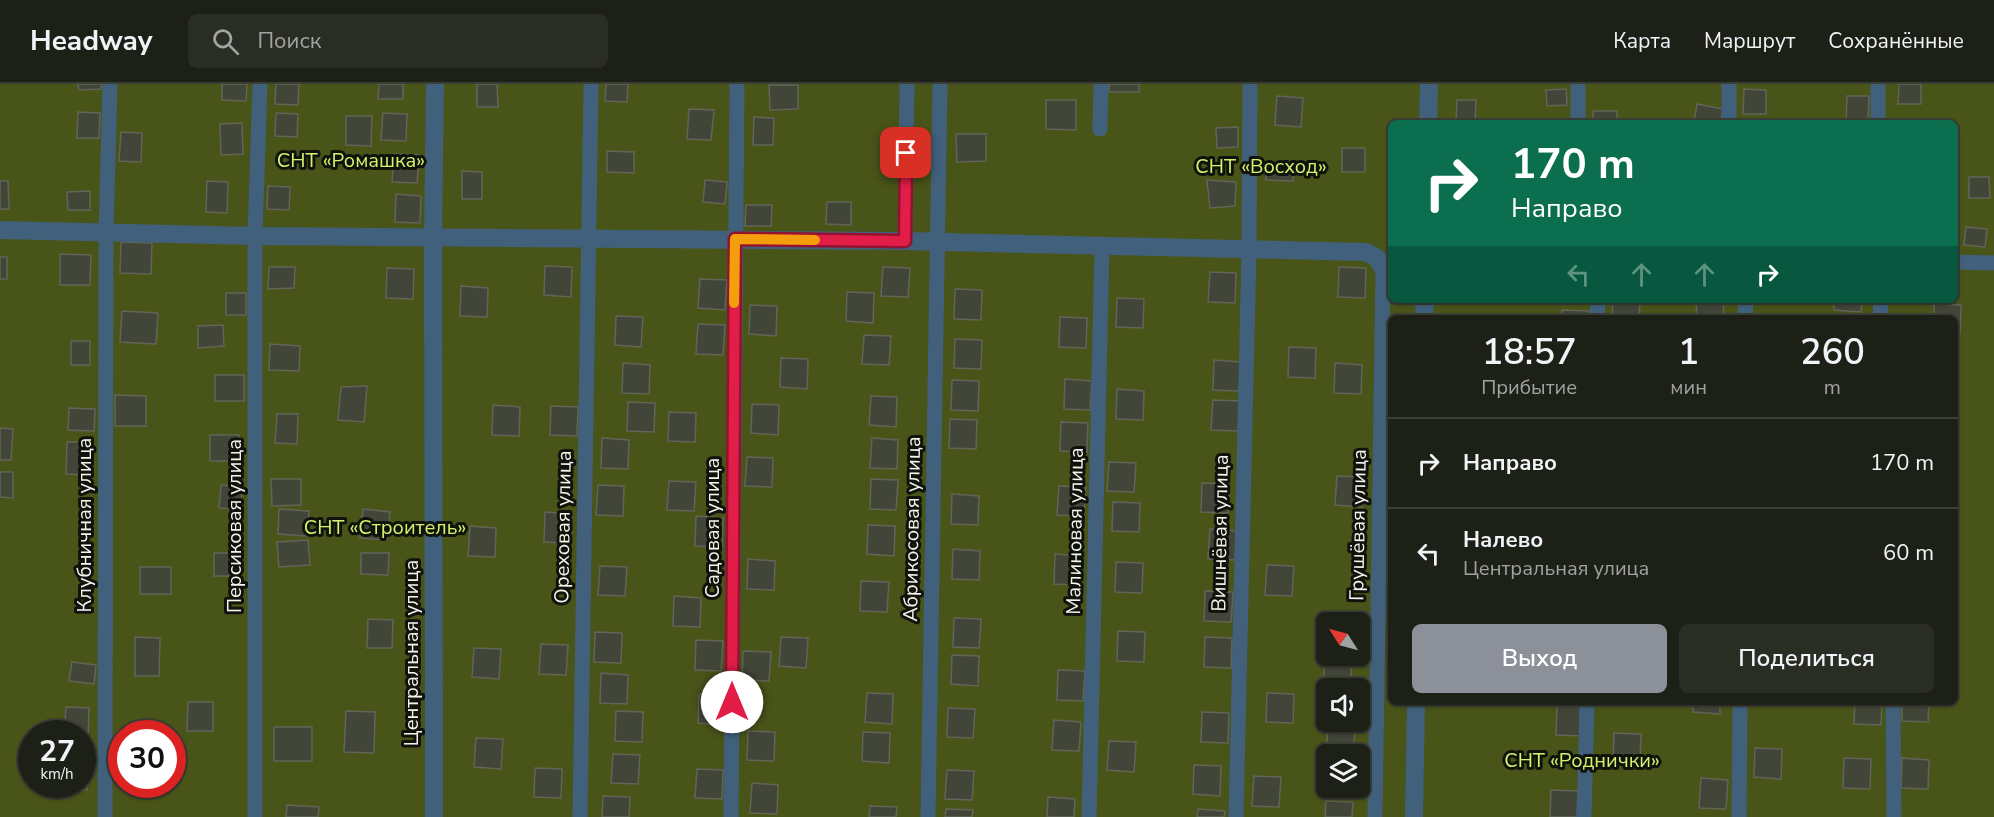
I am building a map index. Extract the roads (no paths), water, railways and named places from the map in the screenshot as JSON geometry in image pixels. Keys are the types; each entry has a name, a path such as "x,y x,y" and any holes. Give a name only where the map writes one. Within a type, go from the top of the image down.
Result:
{"street":[{"name":"Клубничная улица","path":"105,817 106,233 110,84"},
{"path":"255,236 260,84"},
{"name":"Центральная улица","path":"434,817 435,84"},
{"name":"Ореховая улица","path":"579,817 591,84"},
{"path":"735,239 737,84"},
{"path":"905,241 907,84"},
{"path":"938,242 940,84"},
{"path":"1100,129 1101,84"},
{"path":"1249,249 1250,84"},
{"path":"1428,120 1429,84"},
{"path":"1578,84 1578,120"},
{"path":"1729,84 1729,120"},
{"path":"1878,84 1878,120"},
{"path":"0,230 255,236 905,241 1366,252 1377,258 1383,269"},
{"name":"Персиковая улица","path":"255,236 255,817"},
{"name":"Садовая улица","path":"732,817 735,239"},
{"name":"Абрикосовая улица","path":"928,817 938,242"},
{"name":"Малиновая улица","path":"1089,817 1102,246"},
{"name":"Вишнёвая улица","path":"1236,817 1249,249"},
{"path":"1958,262 1994,263"},
{"name":"Грушёвая улица","path":"1376,817 1383,269"},
{"path":"1414,817 1416,705"},
{"path":"1584,817 1587,705"},
{"path":"1739,817 1740,705"},
{"path":"1893,705 1894,817"}],"park label":[{"name":"СНТ «Ромашка»","path":"351,160"},
{"name":"СНТ «Восход»","path":"1261,166"},
{"name":"СНТ «Строитель»","path":"385,527"},
{"name":"СНТ «Роднички»","path":"1582,760"}]}
